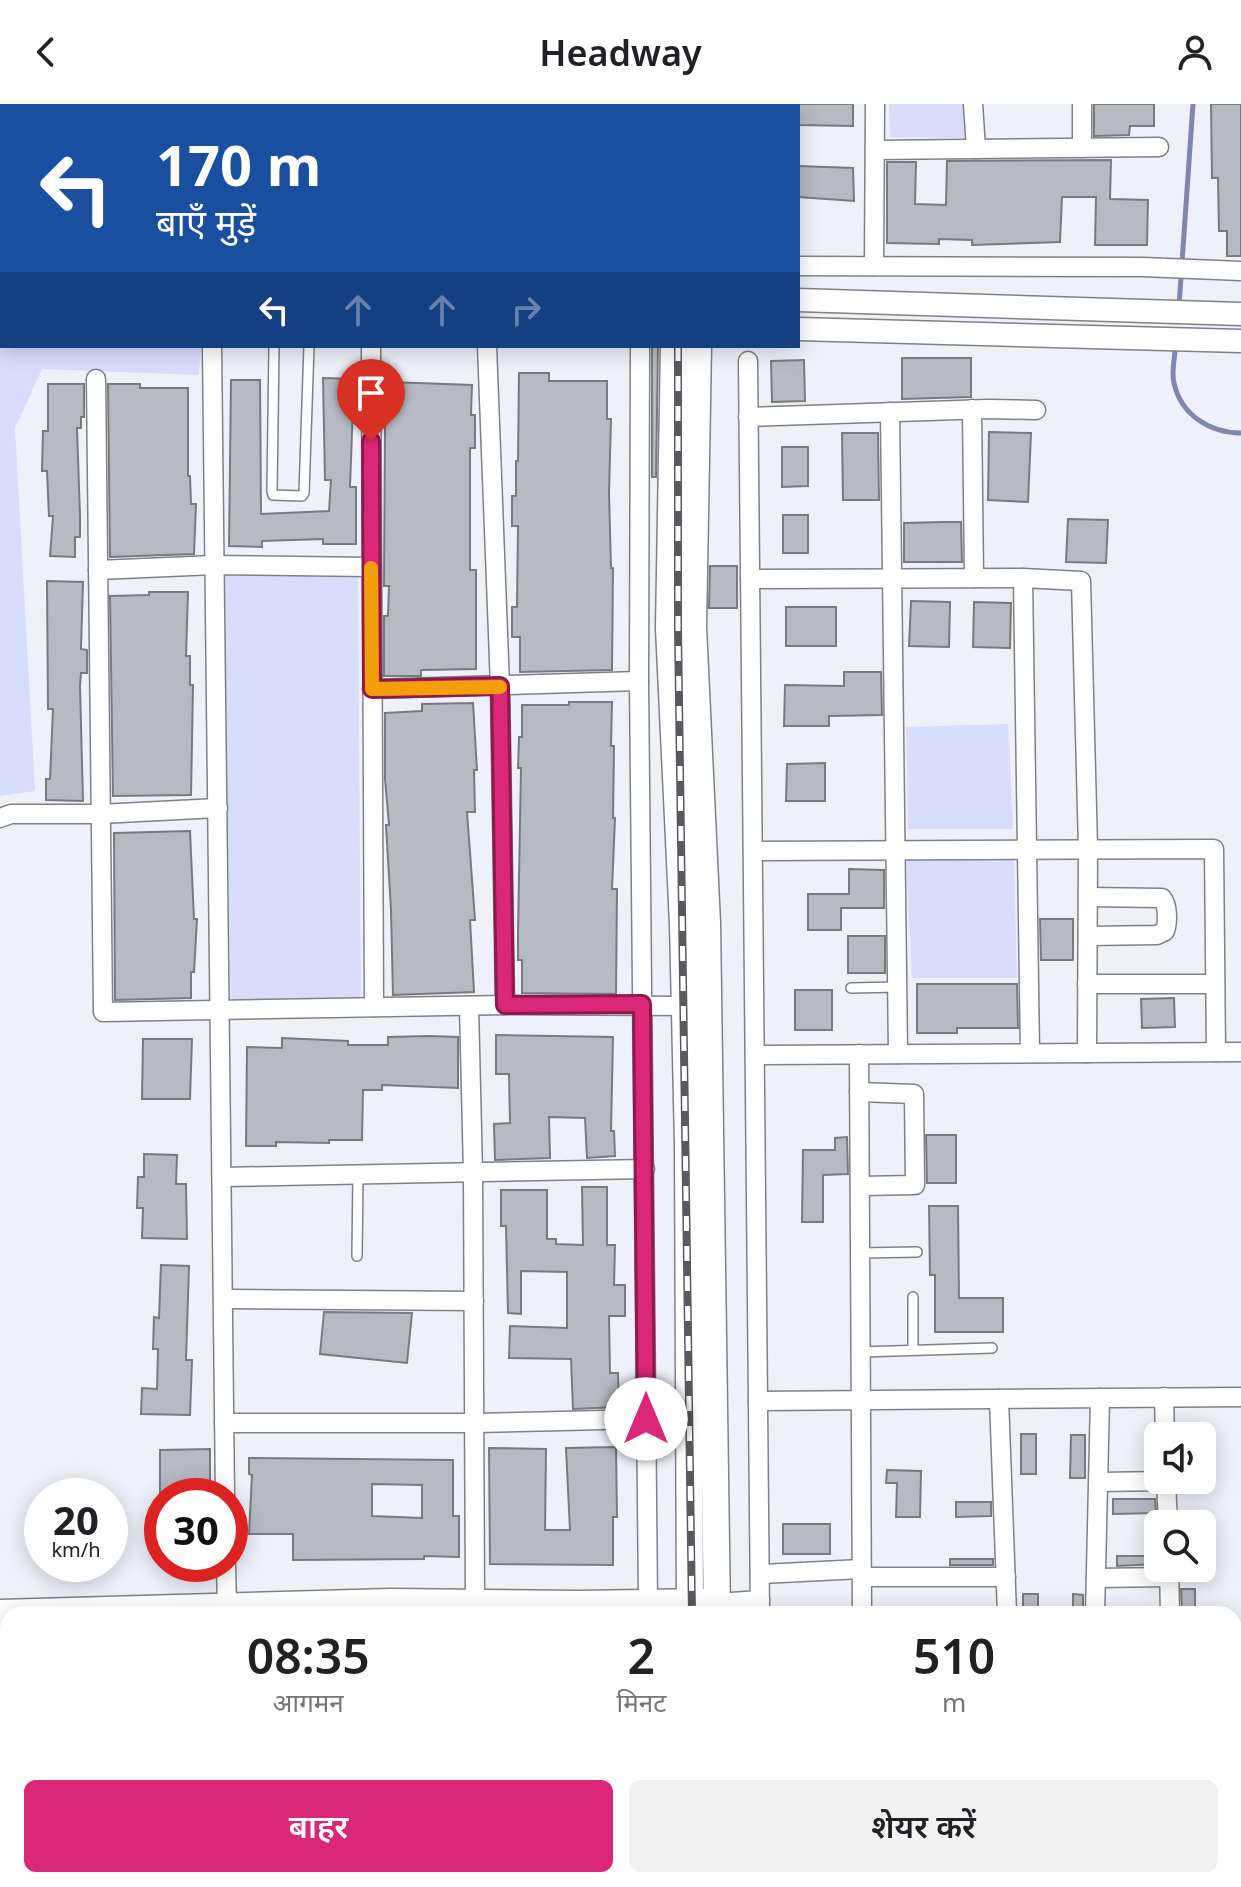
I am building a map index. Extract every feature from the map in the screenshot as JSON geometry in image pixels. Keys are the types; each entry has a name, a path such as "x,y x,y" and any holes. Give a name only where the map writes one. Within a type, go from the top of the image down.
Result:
{"main road":[{"path":"674,348 669,628 685,1006 690,1606"},
{"path":"698,348 693,627 707,939 717,1606"},
{"path":"608,1606 648,1602 682,1606"},
{"path":"424,1606 475,1603 526,1606"}],"street":[{"path":"874,266 875,104"},
{"path":"973,104 976,149"},
{"path":"1082,104 1082,148"},
{"path":"875,150 1159,147"},
{"path":"800,266 1143,267 1241,271"},
{"path":"800,300 1241,314"},
{"path":"800,329 1241,341"},
{"path":"212,348 225,1478"},
{"path":"371,348 374,1007"},
{"path":"487,348 500,686 505,1005"},
{"path":"640,348 639,681 648,1602"},
{"path":"748,361 760,1606"},
{"path":"96,379 103,1012 505,1005 685,1006"},
{"path":"748,417 972,409 1036,410"},
{"path":"972,409 974,578"},
{"path":"890,412 898,1054"},
{"path":"98,570 215,565 371,567"},
{"path":"750,579 1023,578 1081,581 1088,848 1087,1053"},
{"path":"1023,578 1030,1053"},
{"path":"372,689 639,681"},
{"path":"0,818 11,814 100,814 218,808"},
{"path":"753,851 1214,849 1216,1052"},
{"path":"1088,897 1162,898 1166,905 1167,927 1157,935 1088,936"},
{"path":"1087,984 1215,984"},
{"path":"469,1006 475,1603"},
{"path":"755,1055 1241,1052"},
{"path":"859,1054 862,1606"},
{"path":"859,1092 914,1094 915,1185 860,1186"},
{"path":"223,1177 645,1169"},
{"path":"224,1299 474,1301"},
{"path":"1164,1397 1165,1422"},
{"path":"758,1401 1241,1397"},
{"path":"1095,1606 1100,1398"},
{"path":"999,1399 1007,1606"},
{"path":"224,1423 646,1419"},
{"path":"1099,1482 1144,1481"},
{"path":"760,1574 1006,1577"},
{"path":"1096,1578 1144,1574"},
{"path":"226,1582 227,1606"},
{"path":"1169,1582 1170,1606"}],"lane":[{"path":"274,348 272,491 278,497 302,496 304,493 309,348"},
{"path":"851,988 898,987"},
{"path":"357,1256 358,1175"},
{"path":"860,1253 917,1252"},
{"path":"913,1297 913,1350"},
{"path":"860,1352 992,1348"}],"shaded area":[{"path":"889,104 964,104 965,138 890,137"},
{"path":"0,348 201,348 199,375 42,369 15,428 35,791 0,796"},
{"path":"222,572 358,572 361,1011 231,1013"},
{"path":"1008,724 1013,829 908,829 906,727"},
{"path":"1014,855 1017,978 912,978 906,858"}],"building":[{"path":"800,104 853,104 853,126 800,125"},
{"path":"1094,104 1154,104 1154,126 1130,126 1129,135 1094,136"},
{"path":"1211,104 1241,104 1241,256 1227,256 1227,231 1219,231 1218,178 1212,178"},
{"path":"1111,160 1110,199 1148,200 1147,245 1095,245 1096,197 1062,197 1060,242 972,245 972,240 939,239 939,244 887,243 887,162 916,162 915,204 946,205 947,161"},
{"path":"800,166 853,168 854,201 800,197"},
{"path":"652,348 658,348 656,477 652,477"},
{"path":"902,358 971,358 971,397 902,399"},
{"path":"804,360 805,401 772,402 771,361"},
{"path":"519,373 549,373 549,381 607,381 607,419 611,419 612,670 520,672 520,637 512,637 512,607 517,607 518,526 512,526 512,496 516,496 518,461"},
{"path":"323,378 354,379 350,487 356,487 356,544 323,544 323,539 262,541 262,547 229,546 231,380 260,380 261,514 329,511 331,480 325,480"},
{"path":"390,382 472,385 471,415 475,415 475,448 470,448 470,570 476,570 476,669 421,670 421,676 384,676 384,616 388,616 389,586 384,586 385,413 390,413"},
{"path":"48,384 84,384 84,417 81,417 81,428 77,428 80,537 75,537 75,557 50,556 53,516 49,516 47,471 42,471 43,431 48,431"},
{"path":"108,384 188,388 188,476 191,504 196,504 194,554 110,557"},
{"path":"989,432 1031,433 1028,502 988,500"},
{"path":"842,433 878,433 879,500 843,500"},
{"path":"782,447 808,447 808,486 782,487"},
{"path":"783,515 808,515 808,553 783,553"},
{"path":"1068,519 1108,520 1106,563 1066,562"},
{"path":"961,522 962,562 904,562 904,523"},
{"path":"710,566 737,566 737,608 709,608"},
{"path":"47,581 83,582 81,649 87,650 87,673 81,673 80,686 83,801 46,800 53,709 48,709"},
{"path":"149,592 188,592 186,656 190,656 190,685 193,685 191,795 113,796 110,596 149,595"},
{"path":"911,601 950,602 949,647 909,646"},
{"path":"974,602 1011,603 1010,648 973,647"},
{"path":"786,607 836,607 836,646 786,646"},
{"path":"844,672 881,672 882,715 829,716 829,726 784,726 785,685 844,686"},
{"path":"569,702 612,702 615,818 612,889 617,889 616,994 522,993 522,960 518,960 521,768 518,768 522,705 569,705"},
{"path":"473,703 477,770 474,770 475,812 467,812 475,920 470,920 474,992 393,995 385,713 422,711 422,704"},
{"path":"825,763 825,801 786,801 787,764"},
{"path":"190,831 194,919 197,919 191,998 115,1000 114,833"},
{"path":"849,869 884,870 884,908 841,908 841,930 808,930 808,894 849,894"},
{"path":"1040,919 1073,919 1073,960 1041,960"},
{"path":"848,936 885,936 885,973 848,973"},
{"path":"917,984 1017,984 1018,1028 957,1028 957,1033 917,1033"},
{"path":"795,990 832,990 832,1030 795,1030"},
{"path":"1174,998 1175,1027 1142,1028 1141,999"},
{"path":"496,1035 613,1037 611,1131 614,1131 615,1156 587,1158 585,1118 549,1117 550,1158 495,1160 494,1124 510,1123 509,1074 496,1074"},
{"path":"388,1037 458,1037 458,1088 382,1085 382,1090 363,1090 362,1140 276,1142 276,1146 246,1146 247,1047 282,1048 282,1038 348,1041 348,1045 388,1045"},
{"path":"143,1039 192,1039 190,1099 142,1099"},
{"path":"926,1135 956,1135 956,1183 927,1183"},
{"path":"847,1137 848,1174 823,1175 823,1222 802,1222 803,1150 835,1150 835,1138"},
{"path":"144,1154 177,1155 176,1184 186,1184 187,1239 142,1238 143,1208 137,1208 138,1177 144,1177"},
{"path":"582,1187 607,1187 607,1245 615,1245 614,1285 625,1285 625,1316 609,1316 610,1373 618,1373 619,1407 573,1409 571,1359 509,1358 510,1326 567,1328 567,1272 521,1271 521,1314 508,1313 506,1226 501,1226 501,1190 547,1190 547,1239 556,1239 556,1244 583,1245"},
{"path":"929,1206 958,1206 959,1298 1003,1298 1003,1332 935,1332 935,1275 930,1275"},
{"path":"161,1265 189,1266 186,1360 192,1360 190,1415 141,1414 142,1388 157,1389 158,1349 153,1349 154,1317 159,1318"},
{"path":"324,1312 412,1313 407,1363 320,1354"},
{"path":"1021,1434 1036,1434 1036,1474 1021,1474"},
{"path":"1071,1435 1085,1435 1085,1478 1070,1478"},
{"path":"616,1447 617,1517 613,1517 613,1565 490,1564 489,1448 546,1449 545,1530 570,1530 566,1448"},
{"path":"210,1449 210,1478 160,1478 160,1450"},
{"path":"249,1458 453,1460 453,1516 459,1516 459,1557 293,1560 293,1534 249,1534 252,1475 249,1474","holes":["372,1484 422,1485 422,1518 372,1516"]},
{"path":"887,1470 921,1471 920,1517 896,1517 897,1483 886,1483"},
{"path":"1113,1499 1155,1499 1156,1510 1113,1514"},
{"path":"956,1502 991,1502 991,1516 956,1517"},
{"path":"783,1524 830,1524 830,1554 783,1554"},
{"path":"1117,1556 1144,1556 1144,1565 1117,1566"},
{"path":"950,1559 993,1559 993,1565 950,1565"},
{"path":"1181,1589 1195,1589 1195,1606 1182,1606"},
{"path":"1023,1594 1038,1594 1038,1606 1023,1606"},
{"path":"1073,1594 1083,1595 1083,1606 1073,1606"}],"waterway":[{"path":"1179,306 1193,104"},
{"path":"1176,344 1173,379 1183,404 1208,426 1241,433"}],"railway":[{"path":"678,348 678,629 692,1606"}],"slow traffic":[{"path":"371,568 372,689 500,687"}],"route":[{"path":"371,441 372,689 500,686 505,1005 642,1004 646,1419"}]}
